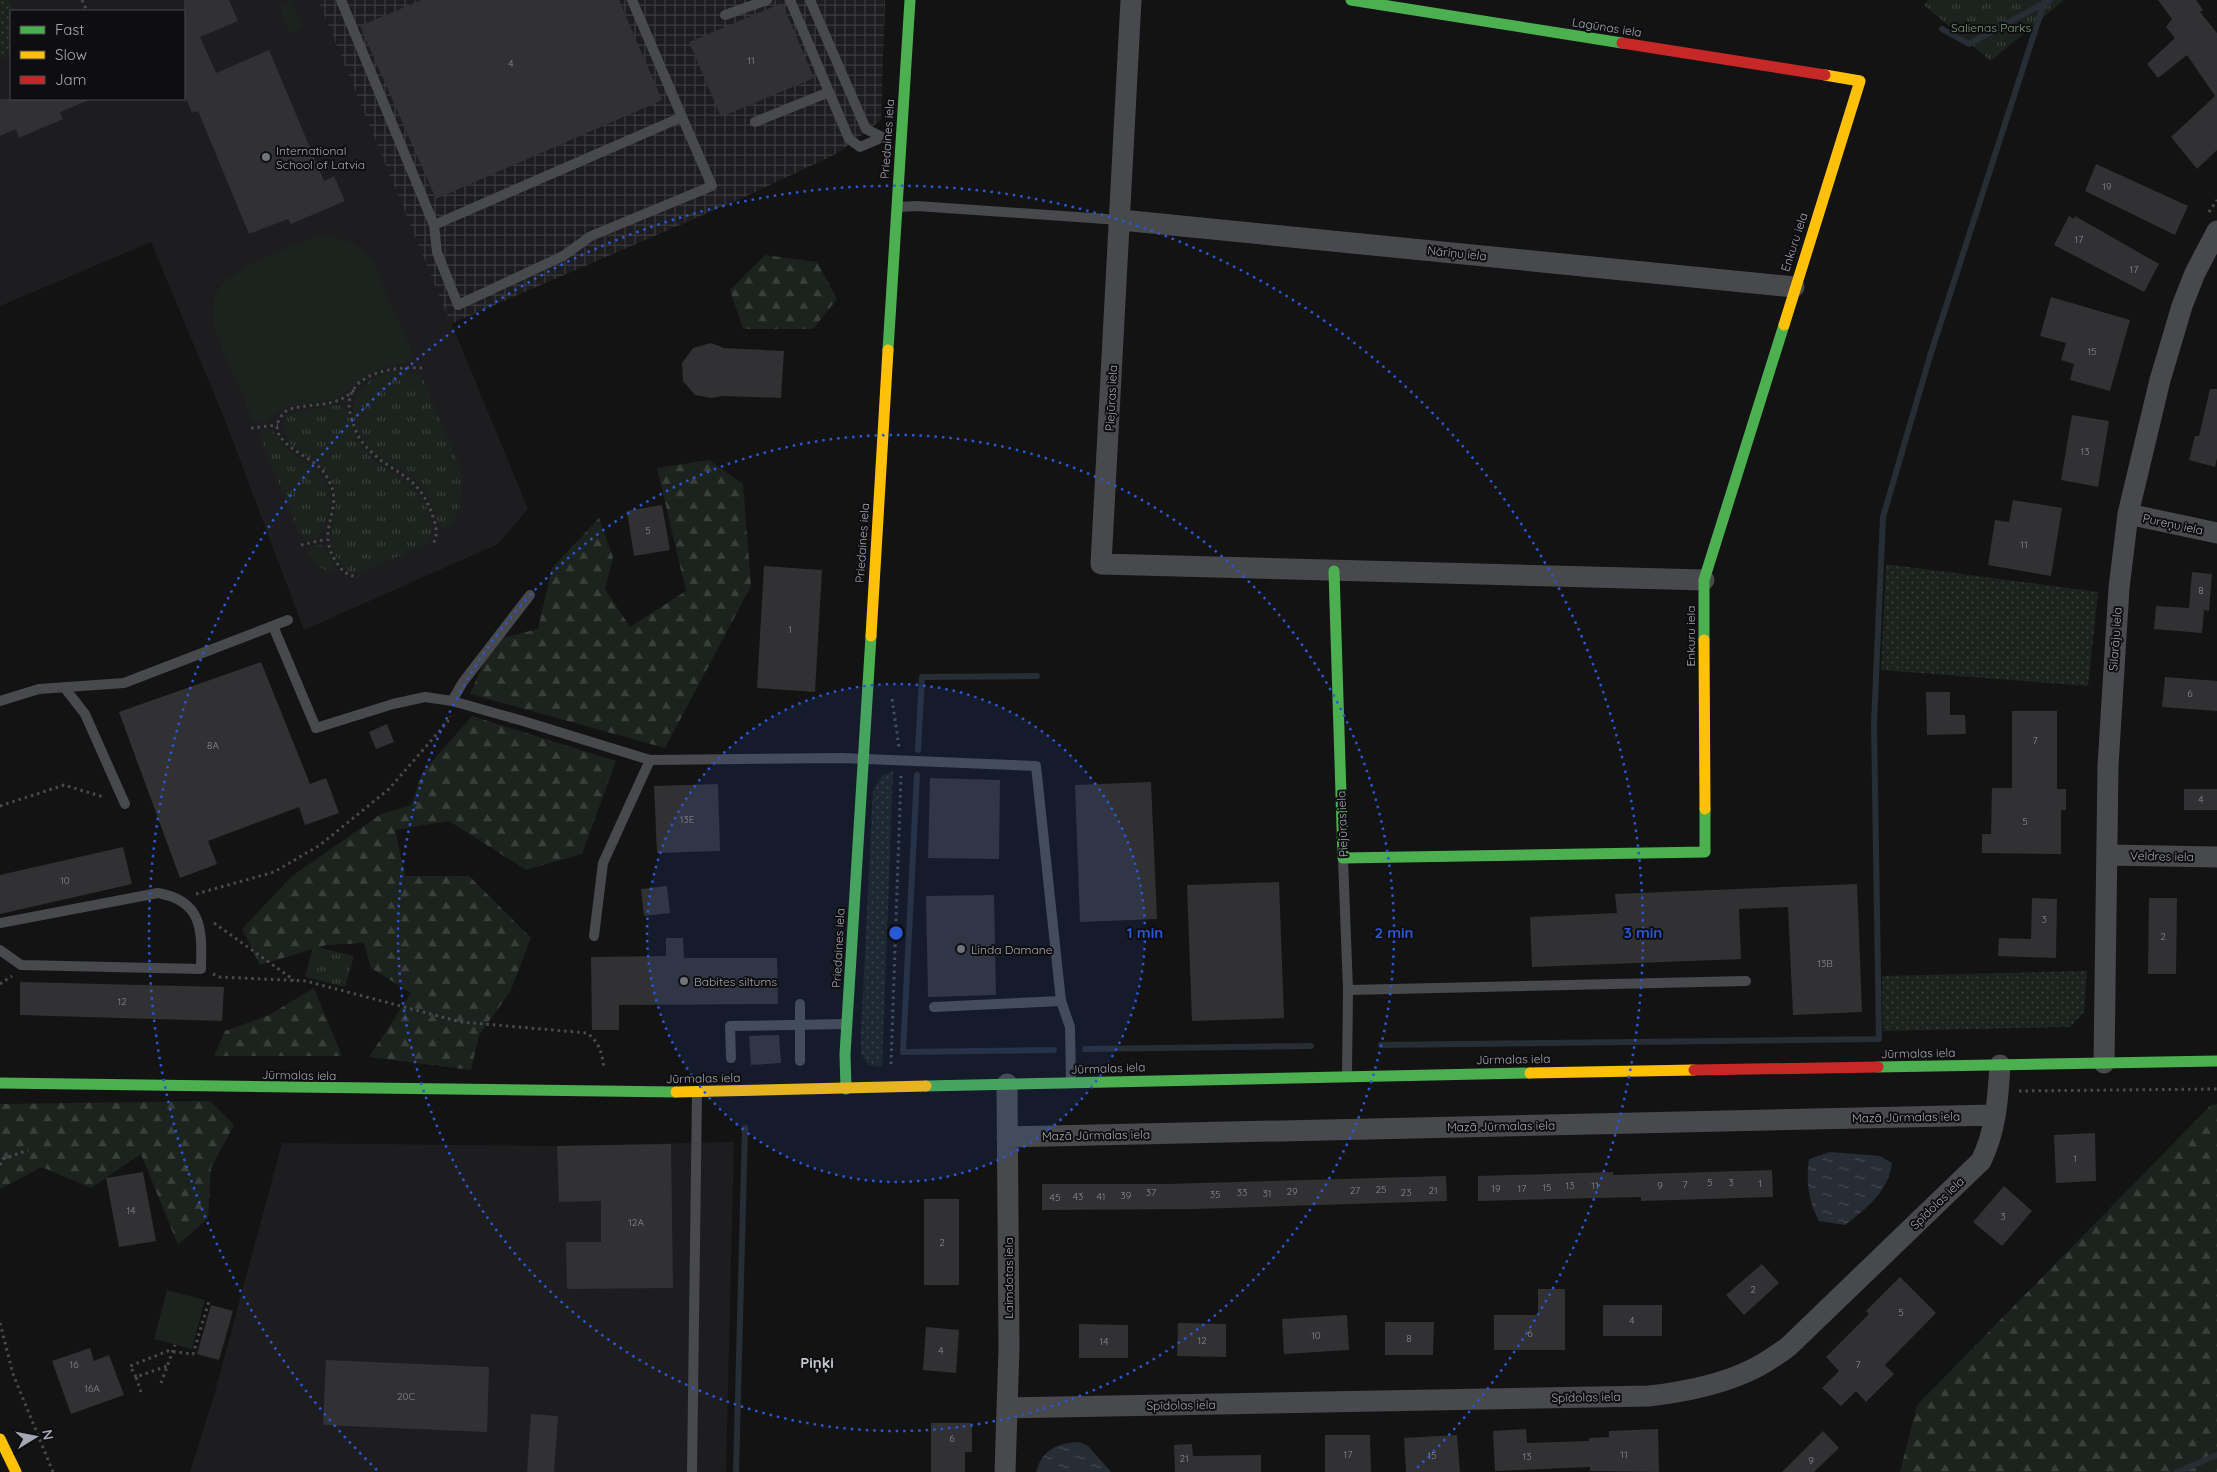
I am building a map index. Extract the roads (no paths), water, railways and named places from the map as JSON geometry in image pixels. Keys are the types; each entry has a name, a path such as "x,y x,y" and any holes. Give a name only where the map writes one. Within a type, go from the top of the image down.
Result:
{"street":[{"name":"Priedaines iela","path":"846,1089 847,1024 862,759 910,0"},
{"name":"Piejūras iela","path":"1131,0 1121,220 1101,564 1704,580"},
{"name":"Lagūnas iela","path":"1350,0 1860,81"},
{"name":"Enkuru iela","path":"1343,858 1705,852 1704,580 1794,287 1860,81"},
{"name":"Nāriņu iela","path":"1121,220 1794,287"},
{"name":"Silarāju iela","path":"2104,1063 2106,855 2113,671 2128,514 2160,380 2182,306 2195,273 2217,231"},
{"name":"Pureņu iela","path":"2128,514 2217,533"},
{"name":"Piejūras iela","path":"1334,571 1343,858"},
{"name":"Veldres iela","path":"2106,855 2217,857"},
{"name":"Jūrmalas iela","path":"0,1083 550,1092 697,1092 1347,1076 2217,1061"},
{"name":"Spīdolas iela","path":"1008,1408 1650,1396 1675,1393 1727,1378 1755,1368 1788,1347 1981,1160 1991,1140 2000,1066"},
{"name":"Laimdotas iela","path":"1005,1472 1008,1408 1007,1084"},
{"name":"Mazā Jūrmalas iela","path":"1007,1137 1995,1115"},
{"path":"0,1439 16,1472"}],"lane":[{"path":"340,0 434,225 436,252 458,305 563,256 591,236 712,186 632,0"},
{"path":"725,15 767,0"},
{"path":"790,0 849,139 860,147 881,138"},
{"path":"810,0 866,130 881,138 901,144"},
{"path":"755,122 829,92"},
{"path":"434,225 682,117"},
{"path":"897,207 917,206 1121,220"},
{"path":"452,701 463,682 530,594"},
{"path":"0,702 39,689 124,683 288,620"},
{"path":"273,626 316,728 392,704 425,697 452,701 650,760 862,759 1036,766 1060,1002 1070,1027 1071,1083"},
{"path":"64,687 85,714 125,804"},
{"path":"594,936 603,863 650,760"},
{"name":"Piejūras iela","path":"1343,858 1348,990 1347,1076"},
{"path":"0,923 158,893 181,899 195,914 202,936 201,969 21,966 0,950"},
{"path":"1348,990 1746,981"},
{"path":"934,1007 1060,1002"},
{"path":"800,1004 800,1061"},
{"path":"731,1058 730,1026 847,1024"},
{"path":"692,1472 697,1092"}],"water":[{"path":"1830,1152 1880,1156 1892,1163 1890,1173 1881,1191 1868,1206 1845,1225 1819,1221 1810,1198 1808,1183 1809,1159"},
{"path":"1079,1442 1088,1446 1111,1472 1036,1472 1046,1453 1057,1446"}],"waterway":[{"path":"1942,29 1969,44 2050,0"},
{"path":"1381,1045 1879,1039 1874,723 1883,517 1930,356 2044,3"},
{"path":"918,750 922,677 1037,676"},
{"path":"917,775 903,1052 1054,1050"},
{"path":"1085,1049 1311,1046"},
{"path":"736,1472 745,1128"},
{"path":"2177,1472 2217,1455"}],"place":[{"name":"International School of Latvia","path":"266,157"},
{"name":"Linda Damane","path":"961,949"},
{"name":"Babites siltums","path":"684,981"}],"district":[{"name":"Piņķi","path":"817,1362"}],"park label":[{"name":"Salienas Parks","path":"1991,27"}]}
